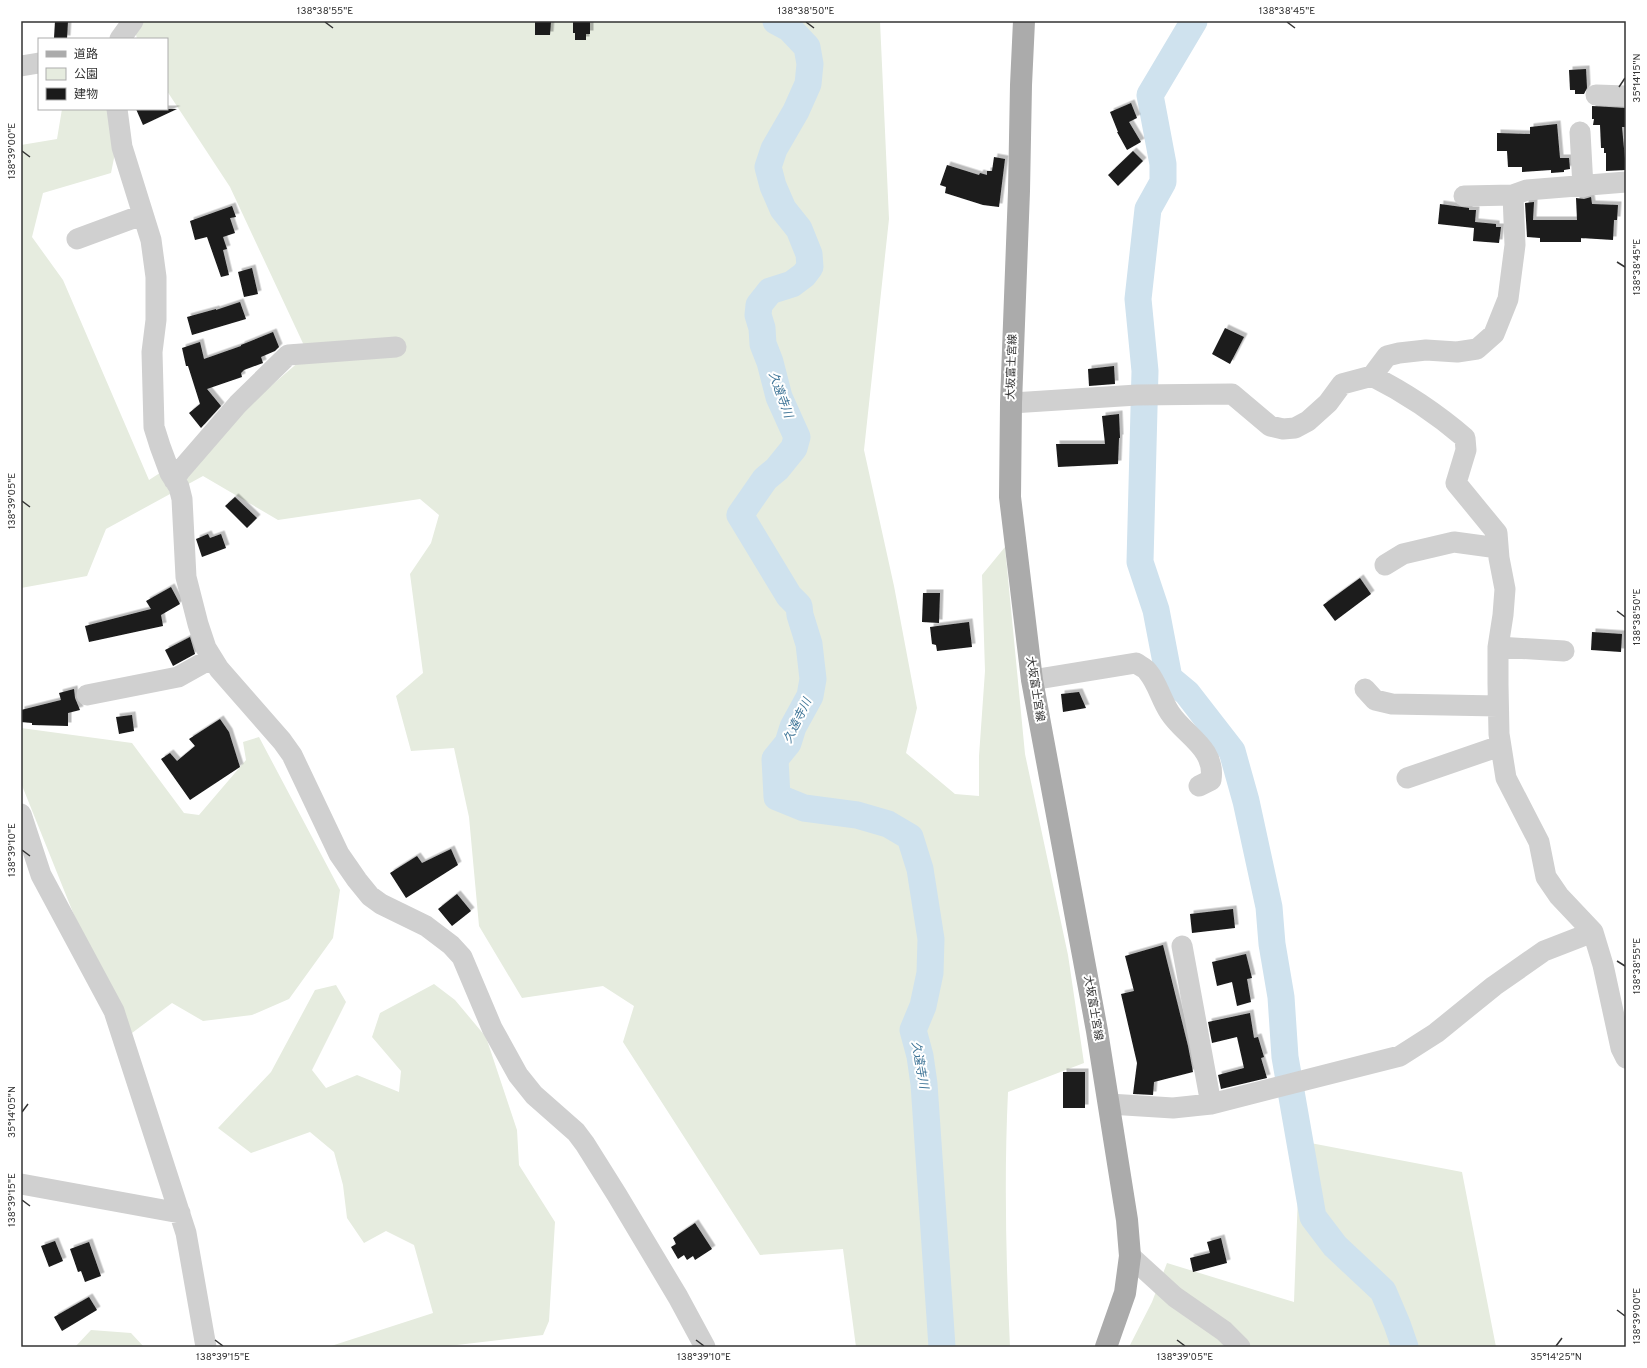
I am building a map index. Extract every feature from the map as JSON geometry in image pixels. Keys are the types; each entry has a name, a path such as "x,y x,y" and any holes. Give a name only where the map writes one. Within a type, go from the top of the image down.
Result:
{"main road":[{"name":"大坂富士宮線","path":"1024,21 1011,403 1010,497 1032,680 1096,1023 1127,1220 1130,1256 1125,1293 1106,1347"}],"street":[{"path":"121,38 133,21"},
{"path":"21,66 38,62"},
{"path":"1596,95 1626,96"},
{"path":"117,110 122,147 151,240 156,277 156,320 152,352 154,427 174,480 179,487 182,499 186,577 206,648 212,658 292,755 340,854 370,896 381,904 426,926 451,944 462,957 492,1028 518,1075 534,1095 576,1132 585,1144 678,1297 705,1347"},
{"path":"1580,132 1583,186"},
{"path":"1464,196 1513,195 1527,190 1626,182"},
{"path":"1011,403 1137,396 1232,394 1270,426 1283,430 1295,428 1308,421 1328,402 1342,384 1372,376 1387,356 1426,350 1457,352 1478,349 1494,334 1508,299 1515,245 1513,195"},
{"path":"77,239 142,215"},
{"path":"174,480 180,471 238,404 288,355 396,347"},
{"path":"1372,376 1449,424 1465,438 1466,450 1456,483 1496,533 1505,589 1498,648 1498,706 1500,746 1506,778 1539,842 1546,877 1559,896 1593,932 1603,965 1621,1048 1626,1058"},
{"path":"1385,565 1403,554 1454,542 1498,548"},
{"path":"1498,648 1564,651"},
{"path":"87,694 178,677 212,658"},
{"path":"1032,680 1136,663 1148,671 1169,713 1186,732 1197,740 1206,754 1212,772 1211,780 1199,786"},
{"path":"1365,689 1375,700 1392,704 1498,706"},
{"path":"1407,778 1500,746"},
{"path":"21,814 41,875 114,1011 186,1233 206,1347"},
{"path":"1109,1104 1174,1108 1211,1104 1400,1056 1436,1033 1494,986 1544,951 1593,932"},
{"path":"1182,946 1211,1104"},
{"path":"21,1184 180,1213"},
{"path":"1130,1256 1175,1297 1224,1331 1240,1347"}],"green space":[{"path":"133,21 880,21 889,219 864,450 894,586 917,708 906,753 955,794 979,796 979,756 985,671 982,575 1005,547 1025,754 1068,955 1084,1063 1008,1092 1006,1220 1010,1347 856,1347 843,1249 760,1255 623,1042 634,1006 603,986 522,998 479,926 469,817 454,748 411,751 396,696 423,673 410,574 431,543 439,515 420,499 278,520 203,476 106,529 87,576 21,588 21,145 57,139 62,110 111,110 117,143 111,173 43,193 32,237 63,280 149,480 200,447 308,354 230,187 168,93 168,38 137,38"},
{"path":"21,728 132,743 184,813 199,815 246,760 243,742 259,737 340,890 333,938 289,999 252,1015 203,1021 172,1003 132,1033 74,915 21,783"},
{"path":"434,984 455,1000 486,1037 517,1130 519,1165 555,1222 549,1321 543,1335 440,1347 328,1347 433,1313 414,1245 386,1231 364,1243 347,1218 343,1185 334,1152 310,1132 251,1153 218,1128 271,1072 315,990 336,985 346,1002 312,1070 326,1088 357,1075 399,1092 401,1071 372,1037 380,1013"},
{"path":"1300,1141 1462,1172 1496,1347 1129,1347 1152,1302 1167,1263 1294,1302"},
{"path":"91,1330 131,1333 144,1347 75,1347"}],"building":[{"path":"55,21 68,21 67,38 54,38"},
{"path":"535,21 551,21 550,35 535,35"},
{"path":"573,21 590,21 590,34 586,34 586,40 575,40 575,33 573,33"},
{"path":"1586,69 1587,88 1584,94 1575,94 1575,90 1570,90 1569,70"},
{"path":"1131,103 1137,118 1129,122 1141,142 1127,150 1117,132 1110,112"},
{"path":"1592,106 1626,108 1626,127 1622,127 1626,170 1606,171 1606,153 1604,153 1604,148 1601,148 1600,125 1593,125 1594,119 1592,119"},
{"path":"177,109 143,125 136,110"},
{"path":"1557,124 1560,158 1569,158 1570,169 1564,170 1564,172 1551,173 1551,170 1522,172 1522,167 1508,167 1507,151 1497,151 1497,133 1530,134 1530,127"},
{"path":"1133,151 1143,161 1118,186 1108,175"},
{"path":"994,157 1005,159 999,207 983,205 945,193 946,187 940,185 947,165 979,175 980,173 987,175 987,171 992,171"},
{"path":"1591,197 1592,204 1618,205 1617,220 1614,220 1613,240 1581,238 1581,242 1540,242 1540,238 1527,237 1525,203 1534,202 1533,220 1577,220 1576,198 1584,199"},
{"path":"1440,204 1476,210 1475,222 1496,224 1496,227 1501,227 1499,243 1473,241 1474,228 1438,224"},
{"path":"232,206 236,217 230,218 235,233 223,237 227,249 223,250 229,275 221,277 207,237 195,240 190,221"},
{"path":"252,268 258,294 244,297 238,272"},
{"path":"240,302 246,319 192,335 187,317"},
{"path":"1225,328 1244,337 1230,364 1212,354"},
{"path":"273,332 279,347 275,351 261,357 263,363 244,370 241,373 242,377 207,389 221,406 201,428 189,413 200,404 188,366 186,366 182,348 200,342 204,359 241,346"},
{"path":"1114,366 1115,384 1089,386 1088,369"},
{"path":"1119,414 1120,438 1118,464 1058,467 1056,444 1105,444 1102,416"},
{"path":"235,497 257,518 247,528 225,506"},
{"path":"208,534 210,538 221,534 226,548 202,557 196,539"},
{"path":"1360,578 1371,594 1335,621 1323,605"},
{"path":"171,587 180,604 161,615 163,626 89,642 85,626 151,609 146,601"},
{"path":"923,593 940,593 939,623 922,622"},
{"path":"969,622 972,647 937,651 936,645 932,644 930,627"},
{"path":"1592,632 1622,634 1621,652 1591,650"},
{"path":"190,637 195,654 173,666 165,650"},
{"path":"74,689 75,698 80,710 68,713 68,726 32,725 32,723 21,722 21,710 61,700 59,693"},
{"path":"1079,692 1086,708 1063,712 1061,694"},
{"path":"132,715 134,731 119,734 116,717"},
{"path":"220,719 229,732 240,767 190,800 161,759 170,753 177,761 195,746 189,739"},
{"path":"451,849 458,865 406,898 390,873 417,856 422,863"},
{"path":"457,894 471,911 452,926 438,909"},
{"path":"1233,909 1235,928 1192,933 1190,914"},
{"path":"1163,945 1193,1072 1154,1082 1153,1095 1133,1094 1137,1063 1121,994 1134,991 1125,956"},
{"path":"1246,954 1252,978 1247,979 1251,1002 1237,1006 1232,982 1217,986 1212,962"},
{"path":"1250,1013 1254,1038 1258,1037 1264,1057 1261,1058 1267,1078 1221,1089 1218,1075 1244,1068 1237,1037 1212,1043 1208,1022"},
{"path":"1063,1072 1085,1072 1085,1108 1063,1108"},
{"path":"695,1223 712,1249 695,1260 693,1256 687,1260 684,1255 678,1259 671,1247 676,1244 673,1238"},
{"path":"1221,1238 1227,1263 1193,1272 1190,1258 1210,1253 1207,1242"},
{"path":"55,1241 63,1261 49,1267 41,1246"},
{"path":"89,1242 101,1276 85,1282 81,1271 78,1272 70,1249"},
{"path":"89,1297 97,1310 62,1331 54,1317"}],"waterway":[{"name":"久遠寺川","path":"776,21 789,28 807,47 810,64 808,84 796,111 774,149 768,167 773,186 783,209 799,229 809,254 810,267 804,275 792,284 770,291 759,305 758,315 762,328 763,344 770,362 779,397 797,437 794,448 777,469 765,479 740,515 789,596 799,606 800,615 809,644 813,679 810,696 793,727 788,743 775,759 777,797 804,808 857,815 888,824 910,837 920,869 931,939 930,973 923,1006 913,1030 920,1056 924,1084 942,1347"},
{"path":"1194,21 1150,95 1163,164 1163,182 1148,209 1138,299 1145,371 1140,562 1156,610 1169,678 1187,693 1232,751 1246,801 1269,907 1272,944 1281,997 1285,1057 1313,1217 1335,1246 1383,1291 1405,1347"}]}
